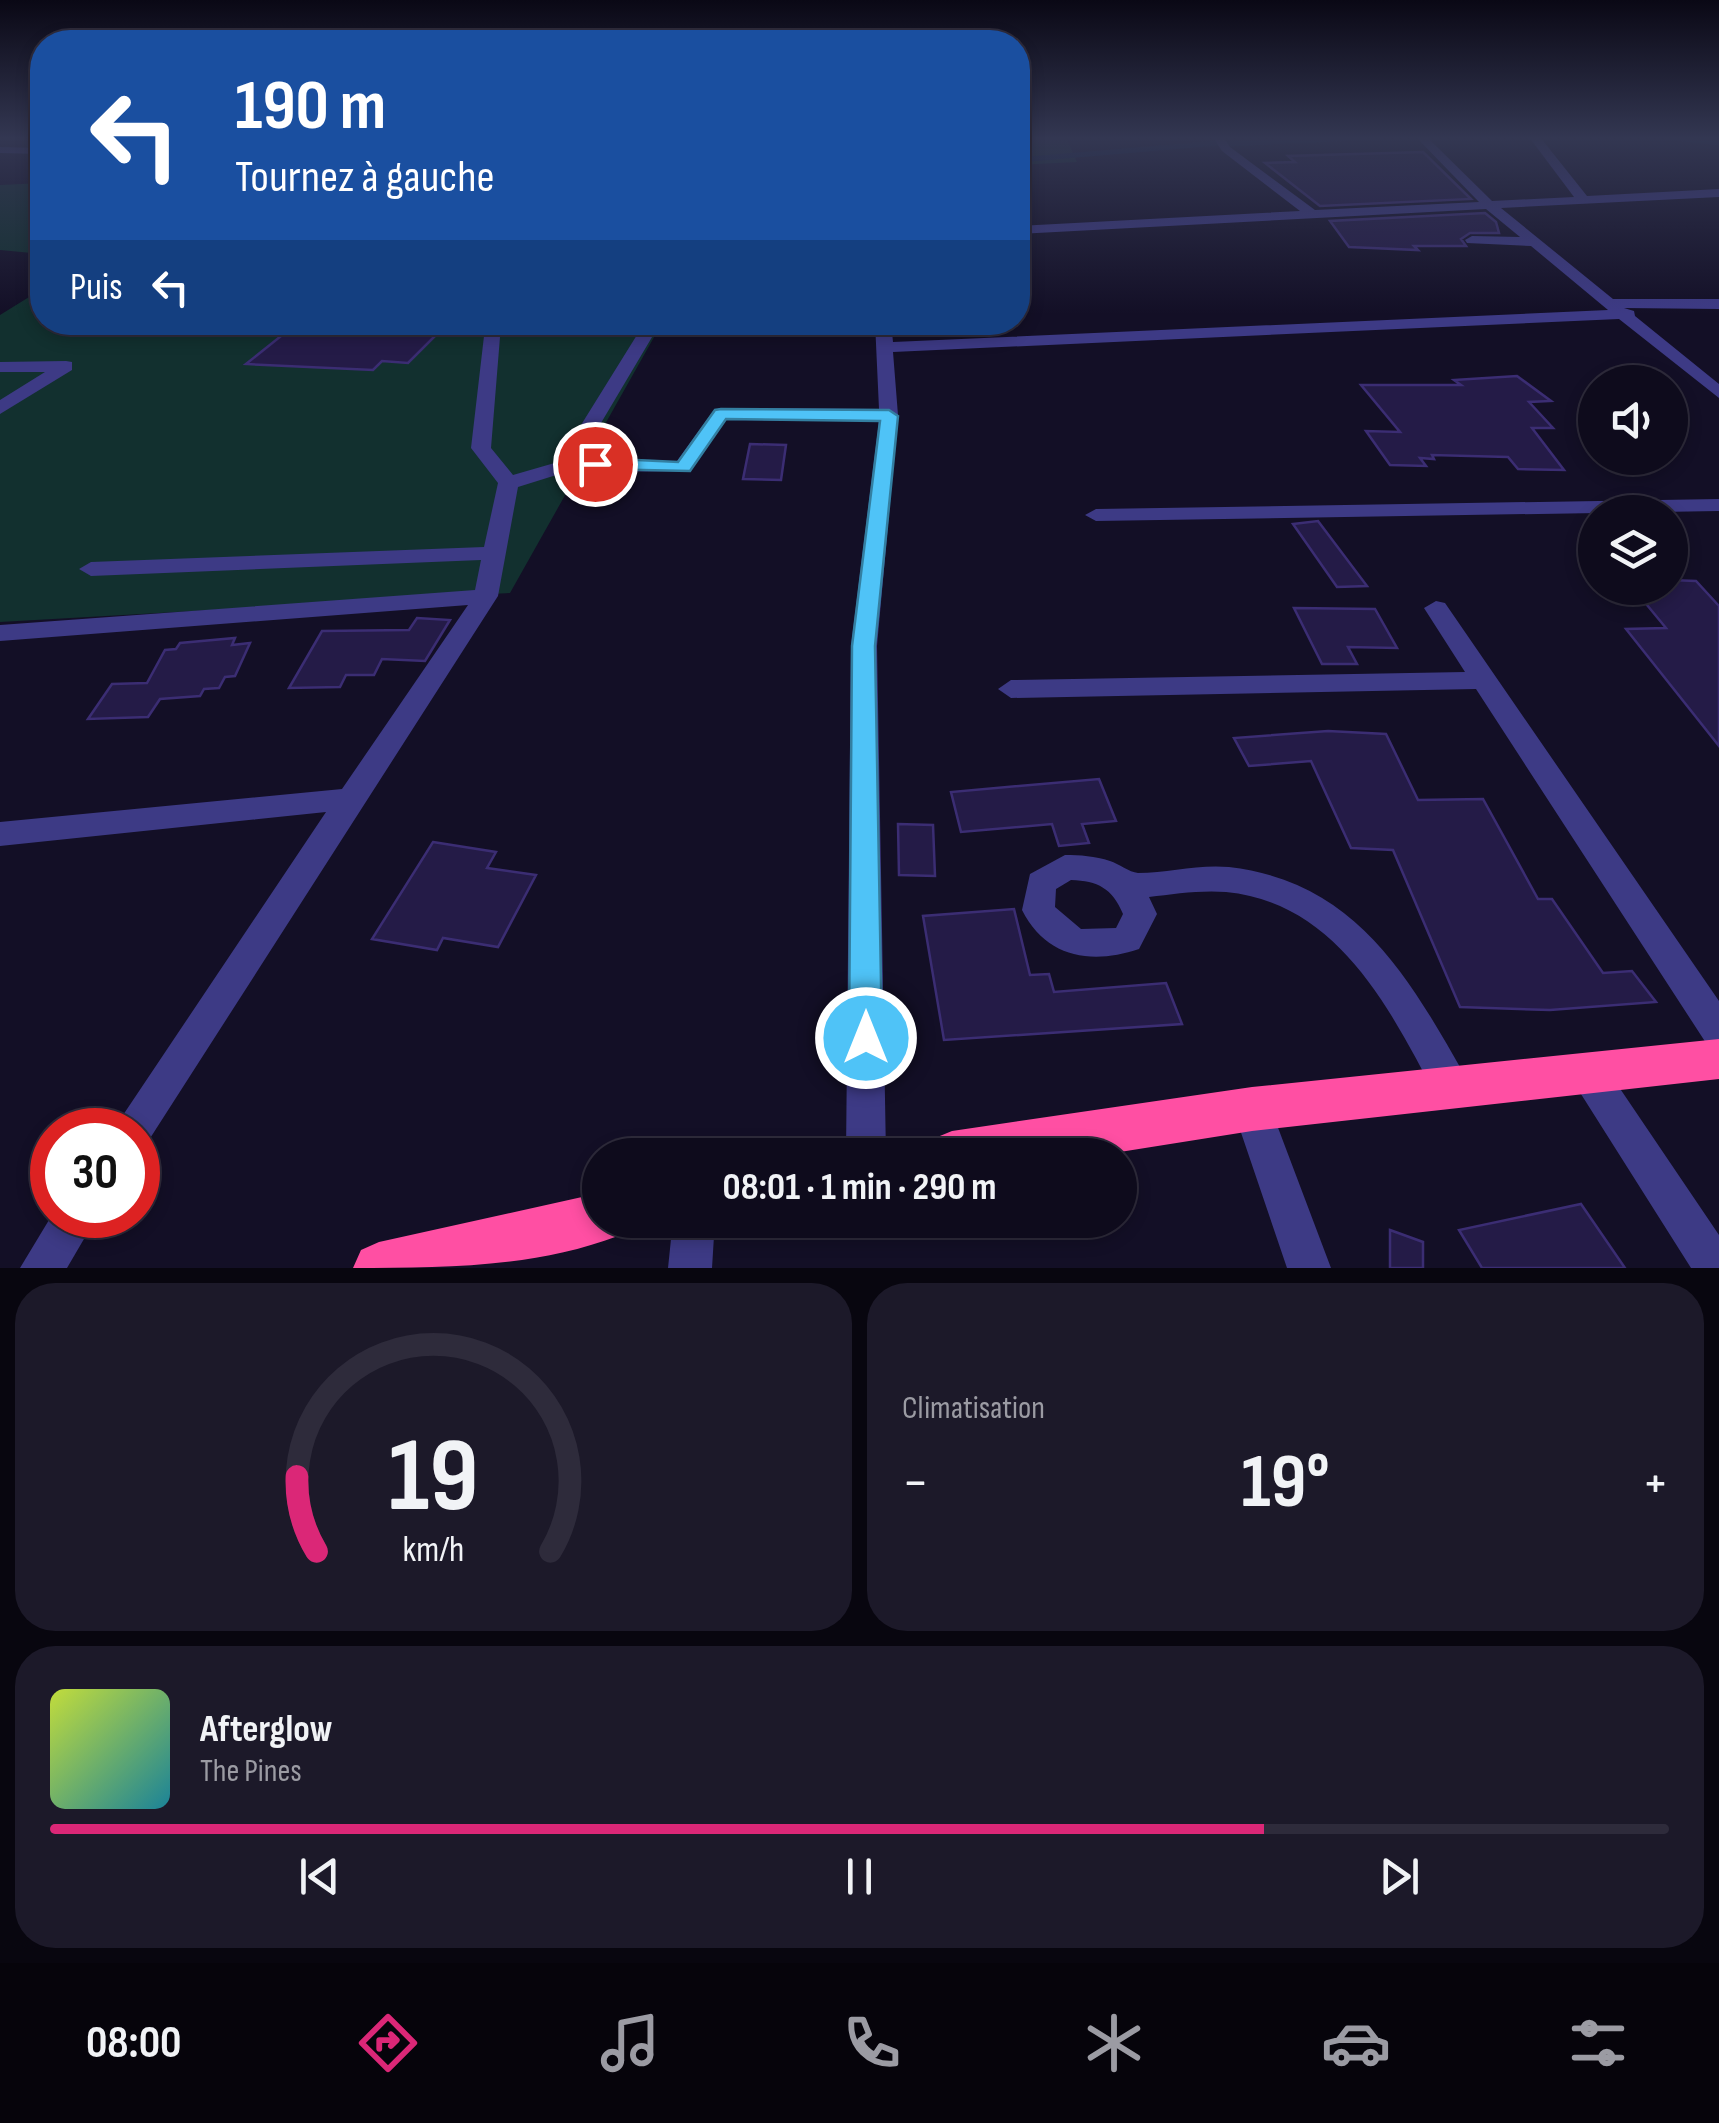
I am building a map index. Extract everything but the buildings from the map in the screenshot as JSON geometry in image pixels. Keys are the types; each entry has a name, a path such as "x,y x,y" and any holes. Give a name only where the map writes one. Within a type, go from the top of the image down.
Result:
{"highway":[{"path":"1063,1138 1252,1109 1719,1059"},
{"path":"379,1268 582,1222"}],"street":[{"path":"1288,196 1309,212"},
{"path":"1480,196 1719,393"},
{"path":"1580,196 1583,200"},
{"path":"1030,229 1657,196"},
{"path":"1472,240 1534,242"},
{"path":"1030,330 1719,304"},
{"path":"148,1108 486,596 508,484 481,448 493,335"},
{"path":"565,466 645,335"},
{"path":"866,1138 864,646 889,416 884,335"},
{"path":"0,367 66,366 0,408"},
{"path":"508,484 565,466 683,467 721,414 889,416"},
{"path":"1096,515 1719,506"},
{"path":"91,570 496,553"},
{"path":"0,633 486,596"},
{"path":"1436,608 1719,1031"},
{"path":"1011,689 1484,680"},
{"path":"0,834 352,799"},
{"path":"1129,886 1230,880 1293,897 1352,933 1397,989 1451,1087"},
{"path":"1587,1071 1716,1268"},
{"path":"1252,1109 1309,1268"},
{"path":"42,1268 62,1238"},
{"path":"690,1268 692,1238"}],"green space":[{"path":"0,196 30,196 30,253 0,250"},
{"path":"30,296 30,335 655,335 510,593 0,622 0,315"}],"route":[{"path":"595,464 683,467 721,414 889,416 864,646 866,1038"}]}
